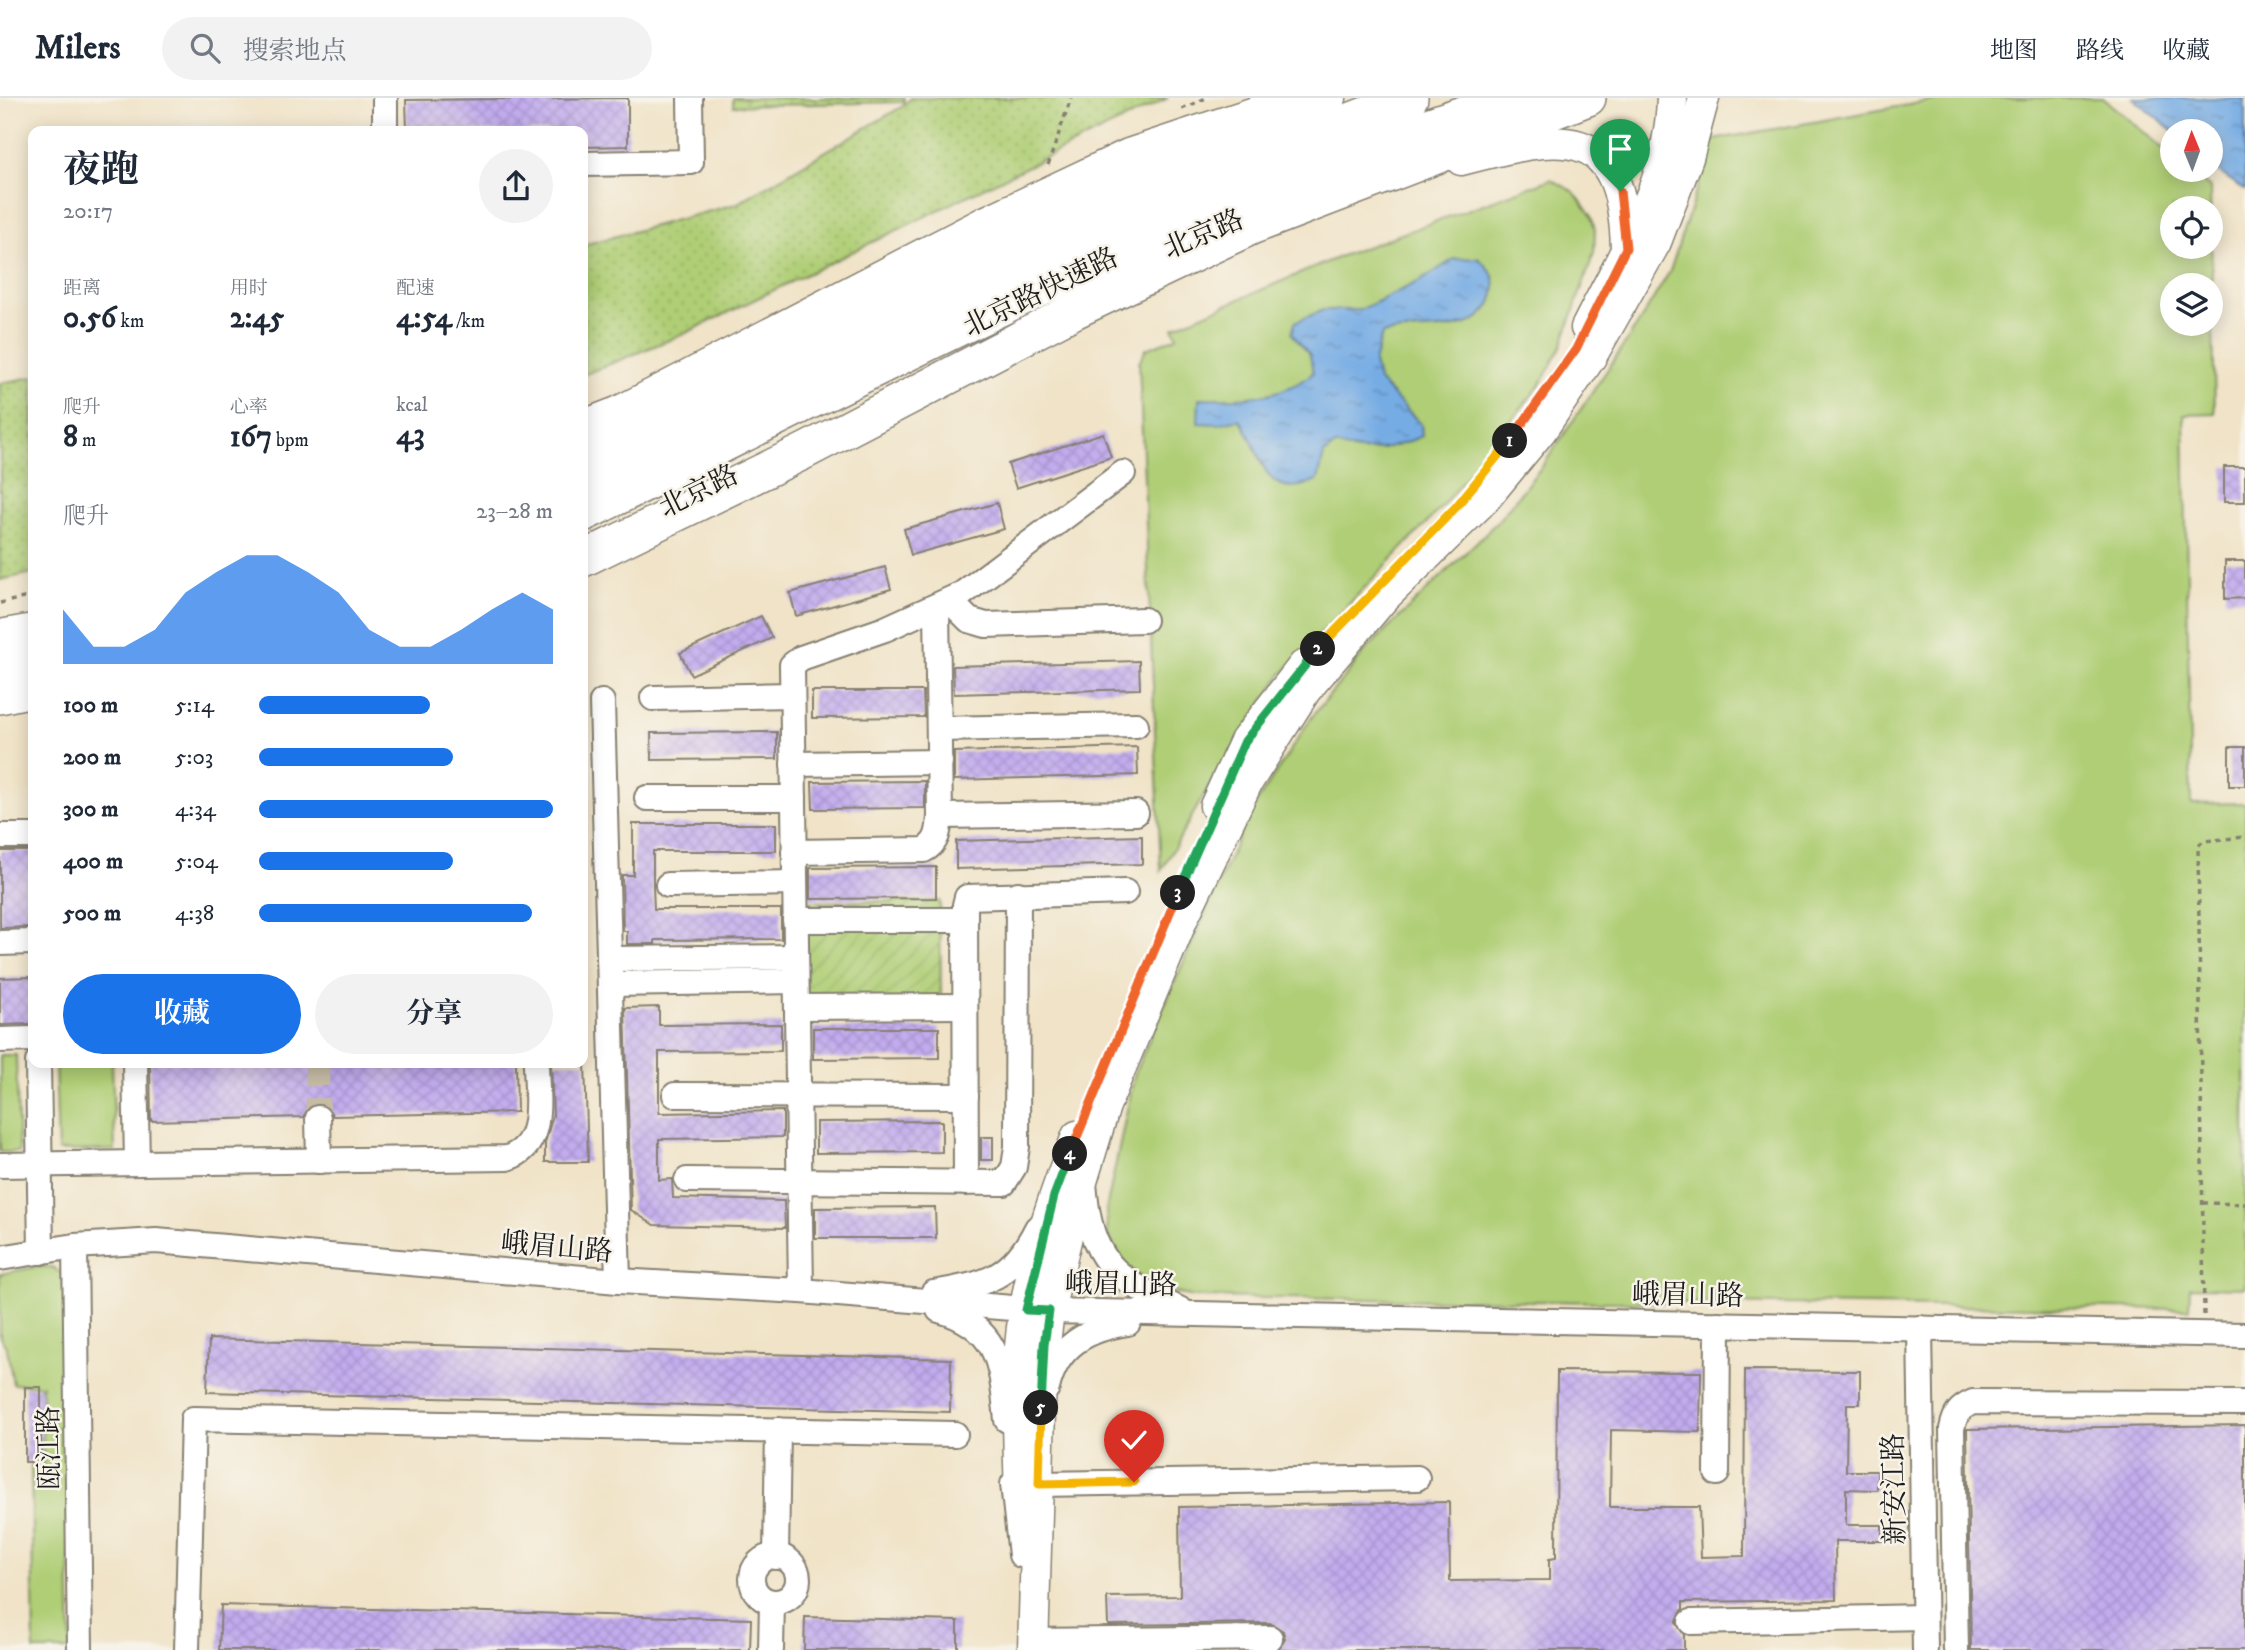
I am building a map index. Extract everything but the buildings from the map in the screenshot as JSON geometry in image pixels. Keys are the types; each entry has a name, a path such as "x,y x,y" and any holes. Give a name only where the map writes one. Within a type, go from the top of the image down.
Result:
{"highway":[{"path":"588,426 619,414 984,225 1130,156 1299,98"},
{"path":"1248,116 1305,98"},
{"name":"北京路快速路","path":"588,476 741,404 1096,228 1255,157 1410,98"},
{"name":"北京路快速路","path":"588,512 1025,297 1201,215 1318,166 1510,98"},
{"path":"588,557 780,463 1074,311 1251,227 1588,98"},
{"path":"0,636 28,630"},
{"path":"0,663 28,655"},
{"path":"0,696 28,690"},
{"path":"0,712 28,707"}],"main road":[{"path":"588,454 1146,179 1259,127 1331,98"},
{"name":"北京路","path":"588,539 685,498 872,402 1097,279 1297,192 1534,98"},
{"path":"1033,1646 1044,1345 1037,1310 1054,1196 1092,1096 1245,741 1311,657 1360,602 1455,508 1499,457 1576,349 1626,248 1644,220 1663,166 1672,98"},
{"path":"1033,1646 1021,1555 1018,1424 1020,1346 1037,1310 1104,1106 1183,918 1247,783 1306,690 1383,599 1485,499 1541,431 1591,357 1656,242 1688,158 1704,98"},
{"path":"1349,190 1547,141 1574,144 1598,154 1613,172 1625,213 1626,248"},
{"path":"0,703 28,697"}],"street":[{"path":"385,98 385,126"},
{"path":"588,164 691,162 690,98"},
{"path":"801,1291 792,665 801,658 943,604 1123,473"},
{"path":"943,604 969,620 986,625 1144,620"},
{"path":"794,852 924,850 932,846 939,832 940,816 939,729 943,604"},
{"path":"653,698 792,695"},
{"path":"602,702 618,1281"},
{"path":"939,729 1136,725"},
{"path":"793,764 940,762"},
{"path":"646,798 794,798"},
{"path":"940,816 1136,813"},
{"path":"0,836 28,836"},
{"path":"668,885 795,883"},
{"path":"966,1183 967,897 1125,892"},
{"path":"687,1180 1004,1183 1010,1177 1016,1154 1018,894"},
{"path":"795,920 965,920"},
{"path":"0,943 28,943"},
{"path":"610,971 796,969"},
{"path":"797,1007 965,1006"},
{"path":"0,1040 28,1039"},
{"path":"38,1068 41,1252"},
{"path":"135,1068 137,1163"},
{"path":"0,1165 507,1158 521,1154 530,1144 536,1124 536,1068"},
{"path":"675,1095 966,1096"},
{"path":"318,1118 319,1161"},
{"path":"1083,1176 1086,1209 1094,1238 1115,1273 1134,1287 1188,1314"},
{"path":"898,1299 978,1286 1010,1268 1025,1253 1054,1196"},
{"name":"峨眉山路","path":"0,1258 75,1246 156,1241 618,1281 801,1291 1037,1310 2245,1335"},
{"name":"瓯江路","path":"75,1246 80,1650"},
{"path":"898,1299 960,1316 984,1333 992,1346 1002,1370 1021,1555"},
{"path":"1041,1413 1050,1375 1071,1342 1108,1326 1188,1314"},
{"path":"1717,1473 1718,1324"},
{"name":"新安江路","path":"1920,1328 1925,1650"},
{"path":"1956,1650 1952,1429 1954,1416 1961,1407 1973,1402 2245,1403"},
{"path":"187,1650 193,1419 955,1434"},
{"path":"771,1650 772,1602 787,1599 797,1587 797,1570 787,1558 776,1557 778,1430"},
{"path":"1039,1484 1418,1478"},
{"path":"1691,1622 1924,1617"},
{"path":"1033,1646 1270,1638"}],"path":[{"path":"1046,171 1071,98"},
{"path":"0,603 28,597"},
{"path":"2204,1334 2198,846 2203,841 2245,836"},
{"path":"2203,1203 2245,1204"}],"green space":[{"path":"733,98 904,98 904,102 733,106"},
{"path":"911,98 1168,98 684,334 588,373 588,244 736,204 903,106"},
{"path":"1946,98 2103,98 2160,146 2160,182 2203,182 2210,188 2210,196 2160,196 2160,259 2212,259 2212,273 2160,273 2160,336 2213,336 2215,413 2184,414 2191,804 2245,803 2245,1288 2190,1287 2189,1309 1194,1297 1153,1288 1126,1265 1108,1236 1106,1210 1135,1072 1248,816 1311,718 1366,650 1497,522 1544,464 1638,324 1670,271 1713,140"},
{"path":"1551,179 1574,192 1591,215 1595,230 1594,253 1561,347 1540,385 1439,510 1282,674 1213,779 1161,871 1139,363 1146,349 1177,337 1173,327 1344,255"},
{"path":"28,378 28,574 0,580 0,383"},
{"path":"940,901 941,1001 806,1002 805,902"},
{"path":"0,1055 16,1055 19,1152 0,1152"},
{"path":"55,1068 112,1068 115,1150 58,1151"},
{"path":"35,1267 52,1267 62,1274 65,1294 71,1650 34,1650 31,1464 43,1464 42,1385 13,1384 7,1348 0,1338 0,1274"}],"water":[{"path":"2133,98 2245,98 2245,190 2223,175 2223,119 2160,120"},
{"path":"1478,258 1492,273 1495,288 1488,309 1477,319 1447,328 1382,334 1374,362 1378,380 1421,424 1422,436 1400,445 1379,449 1358,450 1335,445 1324,454 1318,480 1299,486 1284,486 1274,481 1266,471 1239,419 1218,424 1198,423 1199,398 1274,393 1301,382 1313,373 1310,355 1292,334 1295,322 1323,310 1360,310 1420,281 1454,259"}],"tunnel":[{"path":"317,1068 318,1118"}],"route":[{"path":"1134,1482 1039,1484 1041,1376 1049,1311 1026,1310 1054,1196 1092,1096 1245,741 1278,696 1360,602 1455,508 1499,457 1576,349 1626,248 1625,213 1620,191"}]}
